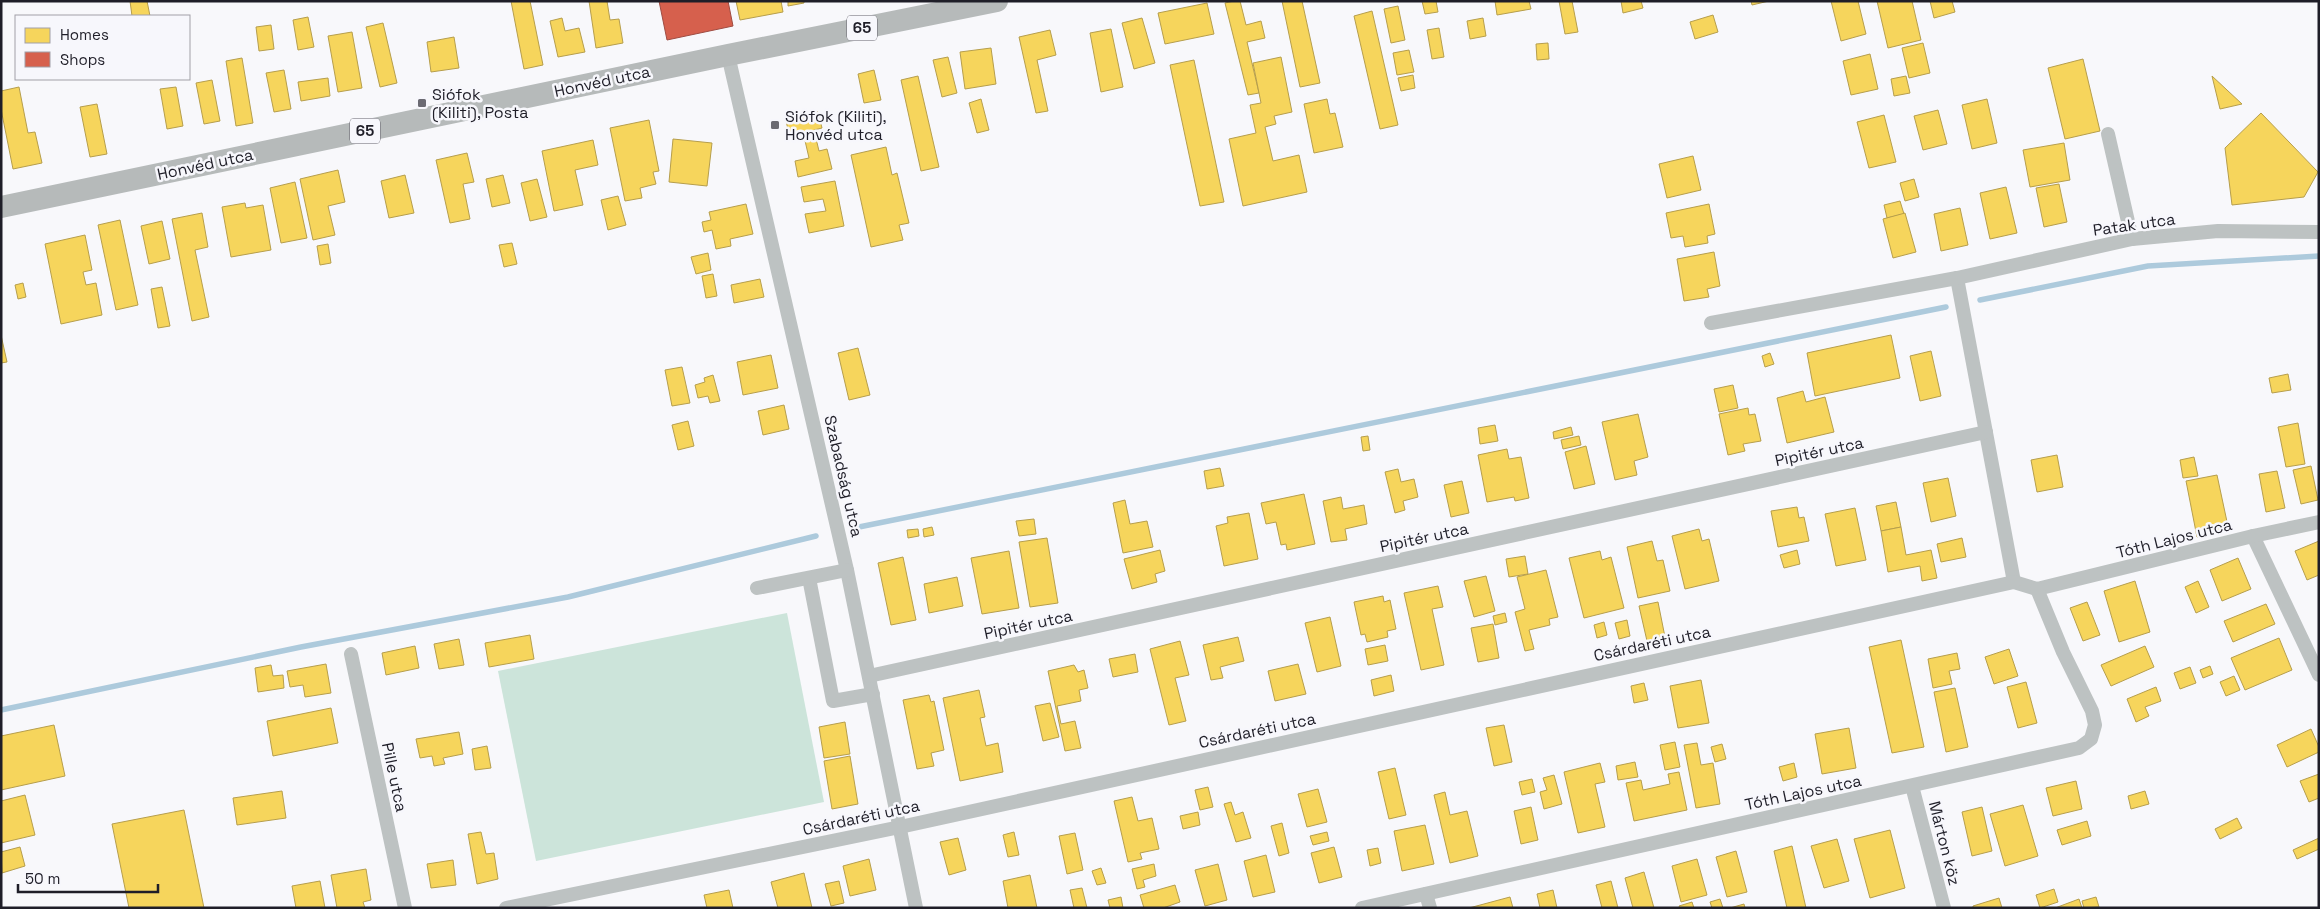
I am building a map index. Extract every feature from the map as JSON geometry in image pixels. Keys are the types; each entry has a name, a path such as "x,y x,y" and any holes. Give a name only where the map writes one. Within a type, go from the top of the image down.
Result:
{"main road":[{"name":"Honvéd utca","path":"1,207 728,55 997,1"}],"street":[{"name":"Szabadság utca","path":"728,55 847,570 916,908"},
{"path":"2108,134 2132,239"},
{"name":"Patak utca","path":"1711,323 1957,278 2132,239 2218,232 2319,232"},
{"path":"1957,278 2014,582 2037,590"},
{"name":"Pipitér utca","path":"869,676 1986,432"},
{"name":"Tóth Lajos utca","path":"1362,908 2059,754 2079,748 2090,739 2095,725 2092,711 2063,652 2037,590 2253,536 2319,522"},
{"path":"2253,536 2319,675"},
{"path":"758,588 847,570"},
{"path":"810,578 834,701 873,694"},
{"name":"Csárdaréti utca","path":"506,908 900,827 2014,582"},
{"name":"Pille utca","path":"351,654 405,908"},
{"name":"Márton köz","path":"1912,786 1944,908"},
{"path":"1426,894 1430,908"}],"green space":[{"path":"787,613 824,802 536,861 498,671"}],"building: Homes":[{"path":"130,1 147,1 150,15 132,15"},
{"path":"511,1 530,1 543,65 524,69"},
{"path":"589,1 607,1 610,20 619,19 623,43 596,48"},
{"path":"736,1 781,1 783,12 740,20"},
{"path":"788,1 804,1 804,3 788,6"},
{"path":"1240,1 1246,25 1261,21 1265,38 1247,42 1259,93 1248,95 1225,3"},
{"path":"1282,1 1302,1 1320,83 1300,87"},
{"path":"1422,1 1436,1 1438,12 1425,14"},
{"path":"1495,1 1529,1 1531,9 1497,15"},
{"path":"1559,1 1572,1 1578,32 1565,34"},
{"path":"1621,1 1641,1 1643,8 1623,13"},
{"path":"1751,1 1769,1 1752,5"},
{"path":"1831,1 1858,1 1866,34 1841,41"},
{"path":"1877,1 1912,1 1921,40 1888,48"},
{"path":"1930,1 1952,1 1955,12 1934,18"},
{"path":"1207,3 1214,34 1165,44 1158,13"},
{"path":"1398,6 1405,40 1391,43 1384,9"},
{"path":"1372,11 1398,125 1380,129 1354,16"},
{"path":"1713,15 1718,32 1695,39 1690,22"},
{"path":"308,17 314,47 298,50 293,20"},
{"path":"562,18 565,31 579,28 585,52 558,57 550,21"},
{"path":"1142,18 1155,63 1134,69 1122,23"},
{"path":"1483,18 1486,36 1470,39 1467,21"},
{"path":"383,23 397,83 380,87 366,27"},
{"path":"271,25 274,49 259,51 256,27"},
{"path":"1439,28 1444,57 1432,59 1427,30"},
{"path":"1111,29 1123,87 1101,92 1090,33"},
{"path":"1050,30 1056,55 1037,60 1048,111 1036,113 1019,37"},
{"path":"352,32 362,88 338,92 328,36"},
{"path":"454,37 459,68 431,72 427,42"},
{"path":"1548,43 1549,59 1537,60 1536,44"},
{"path":"1923,43 1930,73 1909,78 1902,48"},
{"path":"991,48 996,84 965,89 960,52"},
{"path":"1409,50 1414,72 1397,75 1393,53"},
{"path":"1870,54 1878,89 1851,95 1843,61"},
{"path":"948,57 957,93 942,97 933,60"},
{"path":"1281,57 1292,112 1274,116 1276,124 1265,127 1273,161 1299,155 1307,192 1243,206 1229,139 1256,133 1250,105 1261,103 1253,63"},
{"path":"242,58 253,123 236,126 226,61"},
{"path":"2083,59 2100,131 2065,139 2048,68"},
{"path":"1194,60 1224,202 1200,206 1170,65"},
{"path":"284,70 291,109 274,112 266,73"},
{"path":"874,70 881,100 864,103 858,74"},
{"path":"1413,75 1415,88 1401,91 1398,78"},
{"path":"918,76 939,167 921,171 901,80"},
{"path":"1906,76 1910,93 1894,96 1891,79"},
{"path":"2212,76 2242,104 2220,109"},
{"path":"328,78 330,96 301,101 298,82"},
{"path":"212,80 220,121 204,124 196,83"},
{"path":"19,87 28,133 35,132 42,163 13,169 1,109 1,91"},
{"path":"176,87 183,126 167,129 160,89"},
{"path":"981,99 989,130 977,133 969,103"},
{"path":"1327,99 1330,114 1335,113 1343,147 1314,153 1304,104"},
{"path":"1987,99 1997,143 1972,149 1962,105"},
{"path":"97,104 107,154 90,157 80,107"},
{"path":"1938,110 1947,144 1923,150 1914,116"},
{"path":"818,112 822,128 814,130 819,151 827,149 832,169 798,177 795,161 809,158 803,132 789,135 786,120"},
{"path":"2261,113 2318,172 2304,197 2232,205 2225,148"},
{"path":"1884,115 1896,162 1869,168 1857,122"},
{"path":"649,120 659,171 653,172 656,184 640,188 642,198 625,201 610,128"},
{"path":"673,139 712,143 707,186 669,182"},
{"path":"593,140 598,165 575,170 583,205 554,211 542,151"},
{"path":"2064,143 2070,180 2030,187 2023,150"},
{"path":"886,147 892,175 897,173 909,223 899,225 903,240 871,247 851,155"},
{"path":"467,153 474,182 463,184 470,219 450,223 436,160"},
{"path":"1693,156 1701,190 1667,198 1659,164"},
{"path":"338,170 345,202 328,206 335,235 313,240 300,179"},
{"path":"405,175 414,213 389,218 381,181"},
{"path":"503,175 510,203 492,207 486,179"},
{"path":"537,179 547,217 530,221 521,183"},
{"path":"1914,179 1919,197 1905,201 1900,183"},
{"path":"835,181 844,226 809,233 805,214 826,211 823,199 804,202 801,187"},
{"path":"295,182 307,238 281,243 270,188"},
{"path":"2059,184 2067,222 2044,227 2036,188"},
{"path":"2006,187 2017,233 1990,239 1980,193"},
{"path":"618,196 626,225 608,230 601,200"},
{"path":"1900,201 1904,214 1887,218 1884,205"},
{"path":"245,203 246,208 263,205 271,250 231,257 222,207"},
{"path":"746,204 753,234 730,239 731,246 716,249 712,230 704,232 702,222 711,220 709,212"},
{"path":"1709,204 1715,234 1707,236 1708,243 1685,247 1683,236 1671,238 1666,213"},
{"path":"1960,208 1968,245 1941,251 1934,214"},
{"path":"202,213 208,247 195,250 209,317 192,321 172,219"},
{"path":"1905,213 1916,252 1893,258 1883,219"},
{"path":"120,220 138,305 116,310 98,225"},
{"path":"162,221 170,259 149,264 141,226"},
{"path":"85,235 92,270 83,272 86,285 96,283 102,315 61,324 45,244"},
{"path":"512,243 517,264 504,267 499,245"},
{"path":"328,244 331,263 320,265 317,246"},
{"path":"1714,252 1720,286 1707,289 1709,297 1684,301 1677,259"},
{"path":"708,253 711,270 696,274 691,257"},
{"path":"713,274 717,296 706,298 702,276"},
{"path":"760,279 764,297 734,303 731,285"},
{"path":"23,283 26,297 18,299 15,285"},
{"path":"162,287 170,326 158,328 151,289"},
{"path":"1,335 7,362 1,363"},
{"path":"1891,335 1900,378 1815,396 1807,353"},
{"path":"858,348 870,395 849,400 838,353"},
{"path":"1931,351 1941,396 1920,401 1910,356"},
{"path":"1770,353 1774,364 1765,367 1762,356"},
{"path":"771,355 778,388 743,395 737,362"},
{"path":"682,367 690,403 672,406 665,370"},
{"path":"2288,374 2291,390 2272,393 2269,378"},
{"path":"713,375 720,401 710,403 708,396 698,398 695,385 705,382 704,378"},
{"path":"1733,385 1738,408 1719,412 1714,389"},
{"path":"1803,391 1806,402 1825,397 1834,432 1787,443 1777,398"},
{"path":"784,405 789,429 763,435 758,411"},
{"path":"1748,408 1749,415 1755,414 1761,441 1743,444 1745,451 1728,455 1719,414"},
{"path":"1638,414 1648,457 1634,461 1637,475 1615,480 1602,422"},
{"path":"688,421 694,446 678,450 672,425"},
{"path":"2298,423 2305,464 2286,467 2278,427"},
{"path":"1495,425 1498,441 1480,444 1478,428"},
{"path":"1571,427 1573,435 1554,439 1553,432"},
{"path":"1368,436 1370,450 1363,451 1361,437"},
{"path":"1579,436 1581,445 1563,449 1561,440"},
{"path":"1586,446 1595,484 1574,489 1565,452"},
{"path":"1507,449 1509,459 1521,457 1529,498 1515,501 1514,497 1487,502 1478,455"},
{"path":"2057,455 2063,487 2037,492 2031,460"},
{"path":"2194,457 2198,476 2183,478 2180,460"},
{"path":"2311,466 2318,500 2301,504 2293,470"},
{"path":"1220,468 1224,486 1207,489 1204,471"},
{"path":"1398,469 1401,482 1414,479 1418,497 1403,501 1405,510 1395,513 1385,472"},
{"path":"2277,471 2285,508 2266,512 2259,474"},
{"path":"2217,475 2229,531 2197,537 2186,481"},
{"path":"1948,478 1956,516 1931,522 1923,483"},
{"path":"1462,481 1469,513 1451,517 1444,485"},
{"path":"1304,494 1315,544 1287,550 1286,544 1281,545 1276,522 1266,524 1261,503"},
{"path":"1341,497 1343,509 1364,505 1367,524 1345,529 1347,540 1331,542 1323,501"},
{"path":"1125,500 1130,524 1147,521 1153,547 1123,553 1113,503"},
{"path":"1896,502 1901,527 1881,531 1876,506"},
{"path":"1797,507 1799,518 1804,517 1809,541 1778,547 1771,511"},
{"path":"1855,508 1866,560 1836,566 1825,514"},
{"path":"1249,513 1258,559 1224,566 1216,526 1228,523 1227,517"},
{"path":"1034,519 1036,534 1019,536 1016,521"},
{"path":"932,527 934,535 924,537 923,529"},
{"path":"1901,527 1906,555 1931,550 1937,578 1922,581 1920,566 1888,572 1881,531"},
{"path":"918,529 919,536 908,538 907,530"},
{"path":"1699,529 1702,541 1709,539 1719,581 1685,589 1672,536"},
{"path":"1047,538 1058,603 1030,607 1019,542"},
{"path":"1962,538 1966,557 1941,562 1937,544"},
{"path":"1652,541 1657,561 1663,560 1670,591 1638,598 1627,547"},
{"path":"2319,541 2319,575 2307,580 2295,551"},
{"path":"1160,550 1165,571 1155,574 1157,582 1132,589 1124,559"},
{"path":"1797,550 1800,564 1784,568 1780,555"},
{"path":"1009,551 1019,608 982,614 971,558"},
{"path":"1600,551 1602,560 1611,557 1624,608 1584,618 1569,558"},
{"path":"1525,556 1528,574 1509,577 1506,559"},
{"path":"903,557 916,620 891,625 878,563"},
{"path":"2238,558 2251,589 2222,601 2210,570"},
{"path":"1546,570 1558,617 1549,619 1550,625 1529,630 1534,649 1525,651 1515,612 1525,609 1517,577"},
{"path":"1486,576 1495,611 1474,617 1464,581"},
{"path":"957,577 963,606 929,613 924,584"},
{"path":"2135,581 2150,632 2119,642 2104,591"},
{"path":"2198,581 2209,607 2196,613 2185,587"},
{"path":"1438,586 1443,607 1432,609 1444,665 1421,670 1404,593"},
{"path":"1383,596 1384,602 1390,600 1396,629 1387,631 1388,637 1367,642 1365,634 1361,635 1354,602"},
{"path":"1658,602 1665,637 1647,641 1639,606"},
{"path":"2087,602 2100,635 2083,641 2070,608"},
{"path":"2266,604 2275,624 2233,642 2224,621"},
{"path":"1505,613 1507,622 1495,625 1493,616"},
{"path":"1330,617 1341,666 1317,672 1305,623"},
{"path":"1627,620 1630,636 1619,639 1615,623"},
{"path":"1604,622 1607,635 1597,638 1594,625"},
{"path":"1493,624 1499,658 1478,662 1471,628"},
{"path":"530,635 534,659 489,667 485,643"},
{"path":"1238,637 1244,661 1220,667 1223,678 1211,680 1203,645"},
{"path":"2279,638 2292,670 2245,690 2231,658"},
{"path":"459,639 464,665 439,669 434,644"},
{"path":"1901,640 1924,747 1892,753 1869,647"},
{"path":"1180,641 1189,675 1175,678 1186,721 1169,725 1150,649"},
{"path":"1385,645 1388,661 1368,665 1365,649"},
{"path":"415,646 419,668 386,675 382,653"},
{"path":"2145,646 2154,667 2111,686 2101,665"},
{"path":"2009,649 2018,676 1994,684 1985,657"},
{"path":"1957,653 1960,669 1949,671 1952,684 1933,688 1928,659"},
{"path":"1135,654 1138,672 1113,677 1109,659"},
{"path":"326,664 331,693 305,697 303,685 290,687 287,671"},
{"path":"1298,664 1306,694 1275,701 1268,671"},
{"path":"271,665 273,676 283,675 284,688 258,692 255,668"},
{"path":"1074,665 1078,672 1084,670 1088,688 1079,690 1081,701 1057,706 1061,724 1075,721 1081,748 1065,751 1048,671"},
{"path":"2210,666 2213,674 2203,678 2200,670"},
{"path":"2190,667 2196,683 2180,689 2174,673"},
{"path":"1391,675 1394,691 1374,696 1371,680"},
{"path":"2234,676 2240,690 2226,696 2220,682"},
{"path":"1701,680 1709,723 1678,728 1670,686"},
{"path":"2026,682 2037,723 2018,728 2007,687"},
{"path":"1644,683 1648,700 1634,703 1631,686"},
{"path":"2156,687 2161,701 2145,707 2149,716 2136,722 2127,699"},
{"path":"1955,688 1968,747 1946,752 1934,692"},
{"path":"979,690 985,717 980,718 986,746 998,743 1003,772 960,781 943,698"},
{"path":"929,695 931,702 934,701 944,750 931,753 934,766 917,769 903,700"},
{"path":"1050,703 1059,737 1043,741 1035,706"},
{"path":"331,708 338,743 273,756 267,721"},
{"path":"845,722 850,754 824,758 819,727"},
{"path":"54,725 65,776 1,790 1,736"},
{"path":"1504,725 1512,762 1494,766 1486,728"},
{"path":"1849,728 1856,768 1822,774 1815,734"},
{"path":"2311,729 2319,747 2319,752 2287,767 2277,745"},
{"path":"459,732 463,754 443,758 445,764 434,766 432,756 420,758 416,739"},
{"path":"1675,742 1680,767 1665,770 1660,745"},
{"path":"1697,743 1701,765 1713,763 1720,804 1696,808 1684,745"},
{"path":"1722,744 1726,759 1715,762 1711,747"},
{"path":"487,746 491,768 475,770 472,749"},
{"path":"850,756 858,804 832,809 824,761"},
{"path":"1635,762 1638,777 1618,780 1616,766"},
{"path":"1600,763 1605,782 1595,784 1605,827 1578,833 1564,772"},
{"path":"1794,763 1797,777 1783,781 1779,767"},
{"path":"1395,768 1406,815 1389,819 1378,772"},
{"path":"1679,772 1687,810 1634,821 1626,783 1641,780 1643,790 1670,784 1668,774"},
{"path":"2319,774 2319,798 2309,802 2300,781"},
{"path":"1554,775 1562,804 1544,809 1540,792 1547,790 1543,778"},
{"path":"1532,779 1535,792 1522,795 1519,782"},
{"path":"2076,781 2082,809 2053,816 2046,788"},
{"path":"1208,787 1213,807 1200,810 1195,790"},
{"path":"1318,789 1327,822 1307,827 1298,794"},
{"path":"282,791 286,818 237,825 233,798"},
{"path":"2145,791 2149,804 2131,809 2128,796"},
{"path":"1445,792 1450,815 1467,811 1478,856 1450,863 1434,795"},
{"path":"25,795 35,835 1,843 1,801"},
{"path":"1132,797 1138,821 1152,818 1159,849 1140,853 1142,859 1128,862 1114,801"},
{"path":"1231,802 1235,815 1243,812 1251,838 1236,842 1224,804"},
{"path":"2023,805 2038,856 2005,866 1990,814"},
{"path":"1531,807 1538,840 1521,844 1514,811"},
{"path":"1982,807 1992,851 1972,856 1962,812"},
{"path":"184,810 204,908 129,908 112,824"},
{"path":"1198,812 1200,825 1183,829 1180,816"},
{"path":"2237,818 2242,828 2220,839 2215,829"},
{"path":"2087,821 2091,836 2062,845 2057,830"},
{"path":"1282,823 1289,853 1279,856 1271,826"},
{"path":"1425,825 1434,864 1402,871 1394,831"},
{"path":"1890,830 1905,888 1870,898 1854,839"},
{"path":"481,832 486,854 494,853 498,879 477,884 468,834"},
{"path":"1014,832 1019,855 1008,857 1003,835"},
{"path":"1327,832 1329,841 1313,845 1310,836"},
{"path":"1075,833 1083,870 1067,874 1059,836"},
{"path":"958,838 966,870 949,875 940,842"},
{"path":"2319,838 2319,849 2297,859 2293,850"},
{"path":"1837,839 1849,881 1824,888 1811,846"},
{"path":"1792,846 1806,908 1787,908 1774,851"},
{"path":"20,847 25,866 2,873 1,852"},
{"path":"1334,847 1342,877 1319,883 1311,853"},
{"path":"1378,848 1381,863 1370,866 1367,850"},
{"path":"1736,851 1747,892 1727,897 1716,857"},
{"path":"1266,855 1275,892 1253,897 1244,861"},
{"path":"869,859 876,890 850,896 843,866"},
{"path":"1697,859 1707,895 1681,902 1672,866"},
{"path":"453,860 456,885 431,888 427,864"},
{"path":"1154,864 1156,876 1143,880 1145,887 1137,889 1132,869"},
{"path":"1218,864 1227,900 1205,906 1195,870"},
{"path":"1101,868 1106,883 1097,885 1092,871"},
{"path":"366,869 371,900 363,902 365,908 337,908 331,875"},
{"path":"1644,872 1654,908 1633,908 1625,878"},
{"path":"804,873 812,908 778,908 771,882"},
{"path":"1030,875 1037,908 1008,908 1003,881"},
{"path":"320,881 325,908 296,908 292,886"},
{"path":"839,881 844,903 831,906 825,884"},
{"path":"1611,881 1618,908 1602,908 1596,885"},
{"path":"1175,885 1180,902 1163,908 1144,908 1140,895"},
{"path":"1082,888 1087,908 1074,908 1070,890"},
{"path":"2054,889 2058,902 2040,908 2036,895"},
{"path":"729,890 733,908 707,908 704,895"},
{"path":"1553,890 1557,908 1540,908 1537,894"},
{"path":"1121,897 1123,908 1110,908 1108,900"},
{"path":"1510,897 1513,908 1469,908"},
{"path":"2096,897 2099,907 2084,908 2082,901"},
{"path":"1999,898 2002,908 1973,908 1973,906"},
{"path":"1720,899 1723,908 1712,908 1710,902"},
{"path":"2079,899 2082,908 2055,908"},
{"path":"1692,902 1694,908 1680,908 1679,906"},
{"path":"1744,904 1745,908 1730,908"}],"building: Shops":[{"path":"659,1 728,1 733,26 667,40"}],"waterway":[{"path":"1980,300 2148,266 2319,256"},
{"path":"854,528 1946,307"},
{"path":"1,710 301,647 568,597 816,536"}],"place":[{"name":"Siófok (Kiliti), Posta","path":"422,103"},
{"name":"Siófok (Kiliti), Honvéd utca","path":"775,125"}]}
